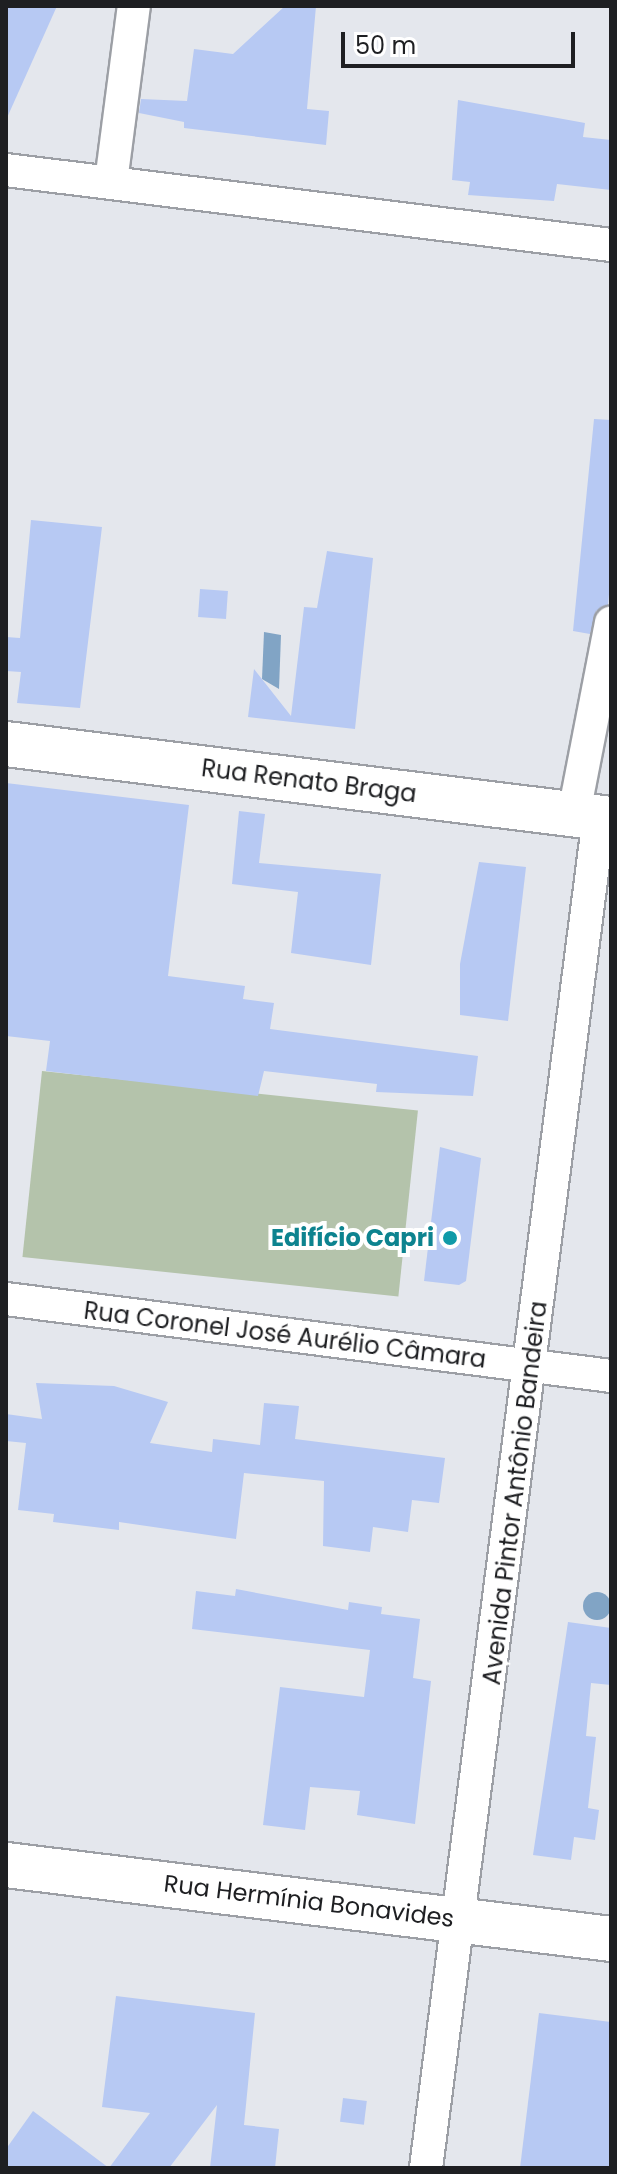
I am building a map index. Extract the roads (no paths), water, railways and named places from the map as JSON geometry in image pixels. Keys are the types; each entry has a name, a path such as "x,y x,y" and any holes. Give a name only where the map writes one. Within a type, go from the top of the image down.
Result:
{"main road":[{"name":"Rua Renato Braga","path":"6,744 595,816"},
{"name":"Rua Hermínia Bonavides","path":"6,1865 611,1939"}],"street":[{"path":"111,182 134,6"},
{"path":"6,170 611,245"},
{"name":"Avenida Pintor Antônio Bandeira","path":"426,2168 533,1366 595,816 611,623"},
{"name":"Rua Coronel José Aurélio Câmara","path":"6,1299 611,1376"}],"water":[{"path":"264,632 281,635 279,689 262,679"},
{"path":"597,1592 607,1596 611,1606 607,1616 597,1620 587,1616 583,1606 587,1596"}],"place":[{"name":"Edifício Capri","path":"450,1238"}]}
